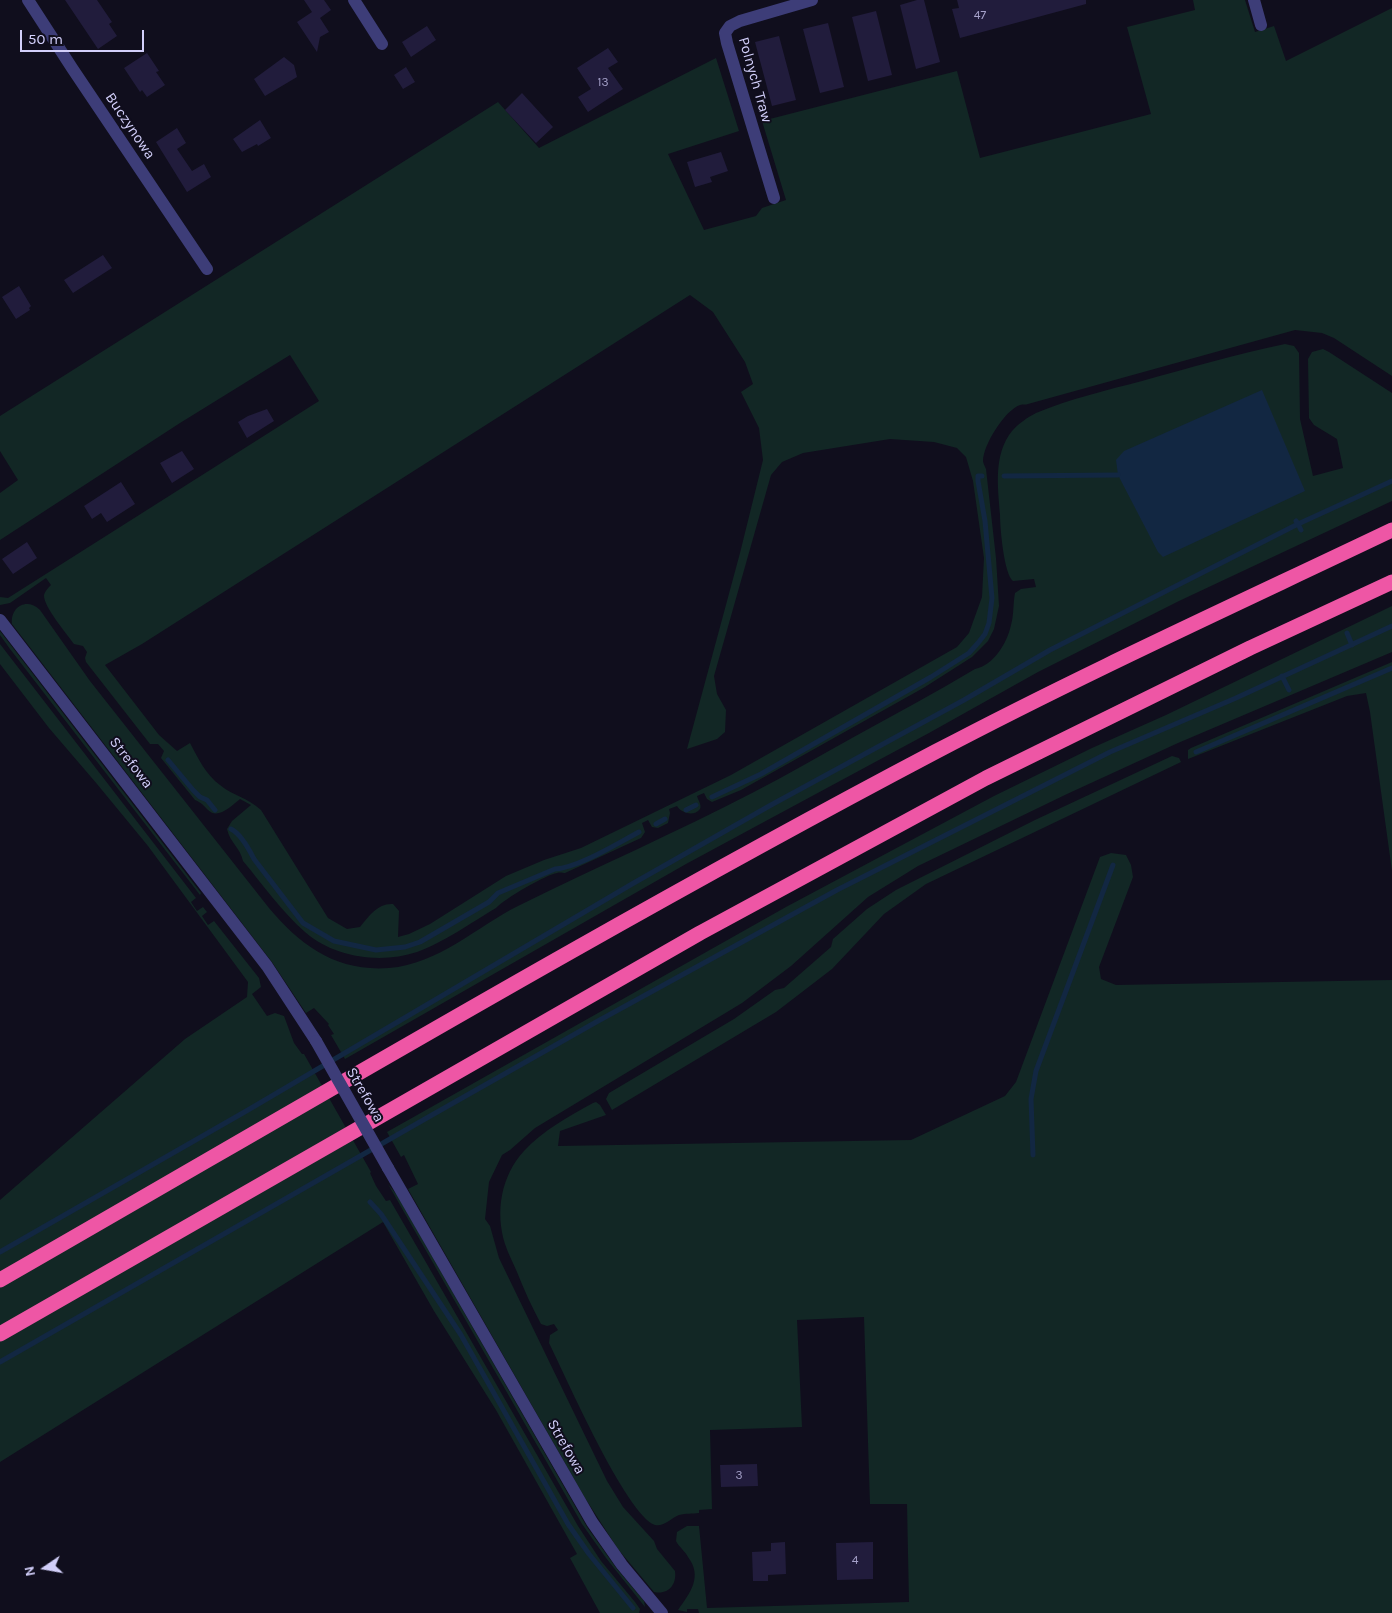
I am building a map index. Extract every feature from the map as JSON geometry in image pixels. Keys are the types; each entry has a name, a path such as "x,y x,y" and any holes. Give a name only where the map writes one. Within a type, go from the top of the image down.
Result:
{"highway":[{"path":"0,1280 580,947 768,842 935,752 1056,690 1392,530"},
{"path":"0,1334 692,937 798,879 986,778 1242,652 1392,582"}],"street":[{"name":"Buczynowa","path":"28,0 207,269"},
{"path":"354,0 382,44"},
{"name":"Polnych Traw","path":"774,198 726,43 725,33 730,26 740,21 812,0"},
{"path":"1254,0 1261,25"},
{"name":"Strefowa","path":"0,620 267,966 316,1041 592,1522 622,1565 662,1613"}],"green space":[{"path":"1193,0 1245,0 1255,32 1274,26 1286,61 1392,8 1392,376 1334,338 1322,333 1295,330 1014,408 996,429 984,454 983,461 986,469 996,558 999,606 994,629 988,641 972,657 925,687 741,790 712,802 707,799 704,793 697,796 701,806 700,809 694,813 688,813 681,811 677,806 669,809 668,823 658,828 652,827 648,820 642,823 645,832 641,838 565,873 552,874 535,882 436,944 403,956 374,958 344,953 330,948 305,932 281,907 243,861 240,852 228,834 227,829 232,821 251,805 240,799 220,813 212,813 195,800 161,758 164,751 158,744 150,744 86,662 87,652 83,646 74,644 56,620 45,600 44,594 51,585 46,578 10,603 0,605 0,597 8,598 319,401 290,355 180,423 0,540 0,493 18,480 0,451 0,416 498,102 539,148 716,58 739,131 668,154 704,230 756,216 762,208 786,200 762,121 957,71 980,158 1151,114 1127,27 1195,10","holes":["690,295 713,312 745,362 753,384 741,392 759,428 763,460 687,749 717,739 725,732 726,710 717,694 714,676 771,475 782,462 803,453 890,439 934,442 957,448 966,457 973,481 984,558 982,597 969,633 957,647 731,775 581,848 544,860 506,876 430,924 409,934 398,937 399,911 393,904 378,908 360,927 347,929 328,918 261,810 215,781 203,766 190,743 177,751 159,735 105,665 142,644"]},
{"path":"1285,344 1294,346 1299,353 1300,419 1313,476 1343,468 1337,439 1314,425 1309,418 1308,359 1312,352 1323,349 1329,352 1392,393 1392,501 1179,601 1038,672 686,864 345,1059 331,1035 334,1034 329,1024 314,1008 306,1013 272,962 12,624 14,613 20,606 30,604 40,610 90,681 269,908 294,934 322,954 353,966 389,968 407,965 441,952 518,906 754,792 988,663 999,652 1009,632 1013,617 1015,593 1021,589 1036,587 1034,579 1013,581 1007,570 1003,550 998,472 1002,450 1014,428 1036,413 1075,399"},
{"path":"1392,606 1392,652 1178,743 918,866 868,897 791,966 742,1003 535,1128 502,1155 489,1182 485,1219 490,1226 499,1258 607,1481 623,1507 654,1541 657,1549 675,1571 675,1581 670,1588 659,1593 654,1592 618,1549 585,1498 408,1189 418,1184 404,1155 401,1157 387,1132 786,907 994,796"},
{"path":"0,631 201,893 200,895 10,649 0,635"},
{"path":"0,644 196,898 191,902 197,911 203,907 207,912 202,916 208,925 214,921 259,978 261,987 252,994 267,1016 275,1013 284,1016 294,1043 304,1054 371,1172 376,1186 386,1201 390,1200 578,1526 601,1561 640,1609 639,1613 600,1613 570,1558 577,1554 496,1410 434,1311 383,1222 0,1462 0,1200 185,1039 247,997 248,982 148,846 49,728 0,664"},
{"path":"1392,662 1392,871 1366,693 1347,696 1188,759 1188,750 1191,748"},
{"path":"1172,756 1179,758 1181,762 926,884 884,914 832,969 776,1012 612,1110 606,1099 609,1093 734,1019 775,990 784,988 831,947 833,939 867,909 896,890 1035,820"},
{"path":"1111,853 1126,855 1131,865 1133,877 1099,967 1101,979 1116,985 1392,980 1392,1613 699,1613 698,1609 687,1609 687,1612 678,1610 687,1597 695,1578 692,1564 676,1541 677,1532 687,1526 699,1526 707,1608 909,1602 907,1504 870,1504 864,1317 797,1320 802,1427 710,1430 712,1509 699,1510 699,1513 679,1515 664,1524 655,1525 643,1516 628,1497 597,1442 549,1343 550,1335 558,1330 554,1324 547,1326 541,1324 505,1244 501,1219 502,1195 505,1183 516,1161 547,1130 596,1102 606,1115 560,1131 558,1146 911,1140 1005,1096 1016,1082 1100,857"},
{"path":"388,1184 397,1195 587,1527 617,1569 644,1601 645,1607 582,1524"}],"water":[{"path":"1262,390 1305,491 1163,557 1158,552 1118,475 1116,460 1124,451"}],"building":[{"path":"65,0 97,0 112,22 109,24 117,36 98,49"},
{"path":"304,0 324,0 331,10 320,18 329,32 320,37 317,52 297,22 312,12"},
{"path":"924,0 940,62 916,69 900,5"},
{"path":"957,0 1086,0 1086,4 960,38 952,9 959,8"},
{"path":"876,11 892,75 868,81 852,17"},
{"path":"828,23 844,87 820,93 803,29"},
{"path":"427,26 436,40 411,57 402,42"},
{"path":"779,36 796,100 772,106 755,42"},
{"path":"608,48 618,62 608,68 623,89 588,112 578,97 591,89 577,68"},
{"path":"147,53 159,71 156,72 165,85 147,97 142,90 140,92 124,68"},
{"path":"284,57 294,65 297,77 265,96 254,79"},
{"path":"406,67 415,82 403,89 394,75"},
{"path":"522,93 553,127 536,143 505,110"},
{"path":"260,120 271,138 258,146 257,144 242,152 233,139"},
{"path":"177,128 186,143 177,149 192,171 204,164 211,177 187,192 156,142"},
{"path":"721,152 728,171 710,177 712,182 695,187 687,162"},
{"path":"103,255 112,268 73,293 64,280"},
{"path":"19,286 31,306 30,310 16,319 2,297"},
{"path":"267,409 274,421 247,438 238,422"},
{"path":"182,451 194,469 172,483 160,463"},
{"path":"121,482 135,504 107,522 101,513 92,519 84,506"},
{"path":"27,542 37,558 13,574 2,559"},
{"path":"757,1464 758,1486 721,1487 720,1465"},
{"path":"785,1542 786,1574 768,1575 768,1581 753,1581 752,1552 771,1551 771,1543"},
{"path":"873,1542 873,1579 837,1580 836,1543"}],"waterway":[{"path":"1004,476 1118,475"},
{"path":"712,797 761,774 931,677 969,653 978,643 985,634 989,623 992,598 985,521 978,481 978,476 982,476"},
{"path":"1301,530 1298,524 1392,481"},
{"path":"0,1252 248,1110 632,884 771,805 964,700 1050,650 1298,524 1296,521"},
{"path":"0,1362 598,1021 837,890 1110,752 1236,698 1392,626"},
{"path":"1347,633 1352,645"},
{"path":"1196,752 1392,668"},
{"path":"1282,676 1289,690"},
{"path":"168,760 193,790 200,797 207,800 215,810"},
{"path":"686,810 696,805"},
{"path":"656,824 665,819"},
{"path":"231,829 241,838 254,859 303,923 334,941 376,950 405,947 420,942 489,902 498,893 555,869 564,868 586,860 639,832"},
{"path":"1033,1155 1031,1099 1036,1071 1113,865"},
{"path":"370,1202 381,1214 461,1335 568,1524 589,1554 633,1608"}]}
